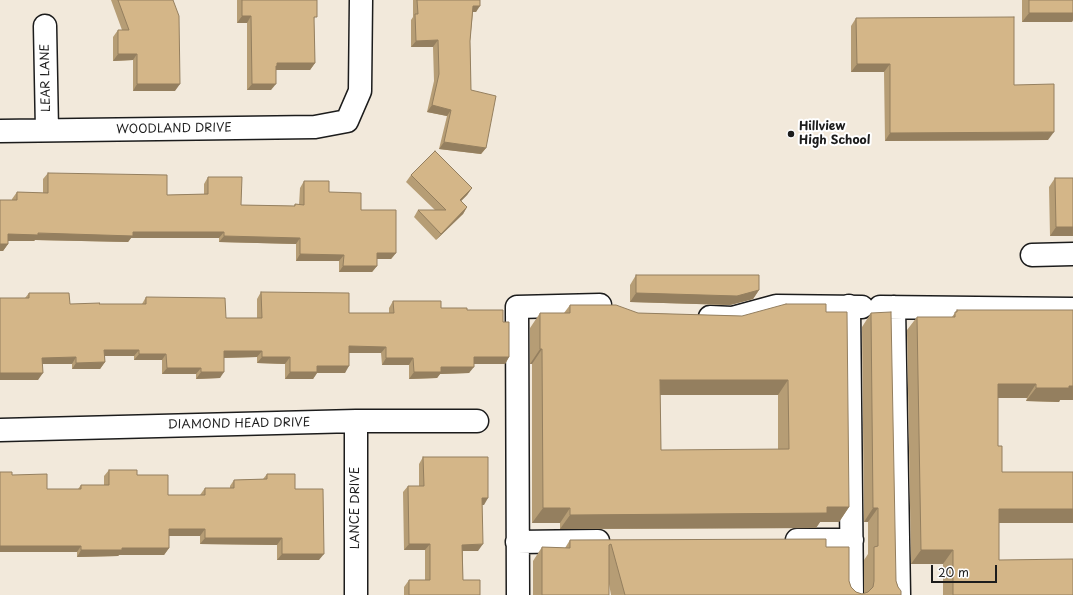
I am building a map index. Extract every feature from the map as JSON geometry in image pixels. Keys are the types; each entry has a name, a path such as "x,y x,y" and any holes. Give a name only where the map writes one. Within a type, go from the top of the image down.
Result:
{"street":[{"name":"WOODLAND DRIVE","path":"0,132 47,130 315,127 347,122 360,91 361,0"},
{"name":"LEAR LANE","path":"45,26 47,130"},
{"path":"1032,254 1073,254"},
{"path":"518,595 517,307 604,305 616,310"},
{"path":"692,317 732,318 776,306 1073,309"},
{"path":"852,595 852,540 861,307"},
{"path":"894,307 899,595"},
{"name":"DIAMOND HEAD DRIVE","path":"0,430 356,421 477,421"},
{"name":"LANCE DRIVE","path":"356,421 356,595"},
{"path":"780,540 852,540"},
{"path":"517,542 621,541"}],"building":[{"path":"118,0 173,0 179,16 180,84 137,84 137,54 118,54 118,30 129,30"},
{"path":"242,0 317,0 317,17 314,17 315,63 277,63 276,84 252,84 251,16 242,16"},
{"path":"417,0 480,0 480,6 473,6 470,41 471,90 496,96 486,148 444,142 451,110 432,105 439,74 438,40 416,41 415,14 418,14"},
{"path":"1029,0 1073,0 1073,13 1029,13"},
{"path":"1014,17 1014,85 1054,84 1054,132 890,133 890,64 857,64 856,18"},
{"path":"435,151 472,188 460,200 467,207 441,234 418,210 446,210 411,175"},
{"path":"48,173 167,175 167,195 208,194 208,177 242,177 241,205 304,205 304,181 329,181 329,192 361,193 361,210 396,210 396,253 377,253 377,266 343,266 344,255 300,254 300,238 224,236 224,232 133,232 133,236 38,233 38,235 8,234 8,244 0,244 0,200 17,200 17,192 48,193"},
{"path":"1055,178 1073,178 1073,227 1056,227"},
{"path":"636,275 759,275 759,290 737,296 636,293"},
{"path":"261,292 349,293 349,313 394,313 393,301 441,301 441,308 503,310 503,322 509,322 509,357 474,357 474,367 441,367 441,372 414,372 413,358 386,358 386,347 349,346 349,366 317,366 317,372 290,372 290,357 262,357 262,351 224,351 224,372 201,372 201,368 167,368 166,354 139,354 139,350 104,350 105,362 76,363 76,357 42,358 43,373 0,373 0,298 29,298 29,293 69,293 70,304 146,304 146,297 225,298 226,318 262,318"},
{"path":"786,304 826,304 826,312 847,312 849,507 827,507 827,513 570,515 570,508 543,508 542,349 540,349 540,313 570,313 570,305 616,305 638,313 742,316","holes":["660,380 788,380 789,449 661,450"]},
{"path":"957,310 1073,310 1073,386 1069,386 1069,388 1036,388 1036,384 998,384 998,446 1002,446 1002,472 1073,472 1073,509 999,509 999,560 1073,559 1073,595 953,595 953,550 921,550 917,317 955,317 955,312 957,312"},
{"path":"891,312 896,581 901,591 901,595 625,595 611,544 609,545 609,595 542,595 542,547 570,548 570,540 826,539 826,547 849,547 849,581 851,587 856,592 862,594 868,592 873,587 874,547 878,546 878,508 873,508 871,313"},
{"path":"423,457 488,457 488,498 482,498 483,544 462,545 463,580 480,580 480,595 409,595 409,580 430,580 430,544 409,544 408,486 424,486"},
{"path":"109,470 137,470 137,475 168,475 168,495 205,495 205,488 234,488 234,480 267,479 267,474 295,474 295,489 323,489 324,554 282,554 282,538 205,538 205,529 169,529 169,548 81,550 81,546 0,546 0,472 12,472 12,475 47,474 47,489 81,489 81,485 109,485"}],"place":[{"name":"Hillview High School","path":"791,134"}]}
